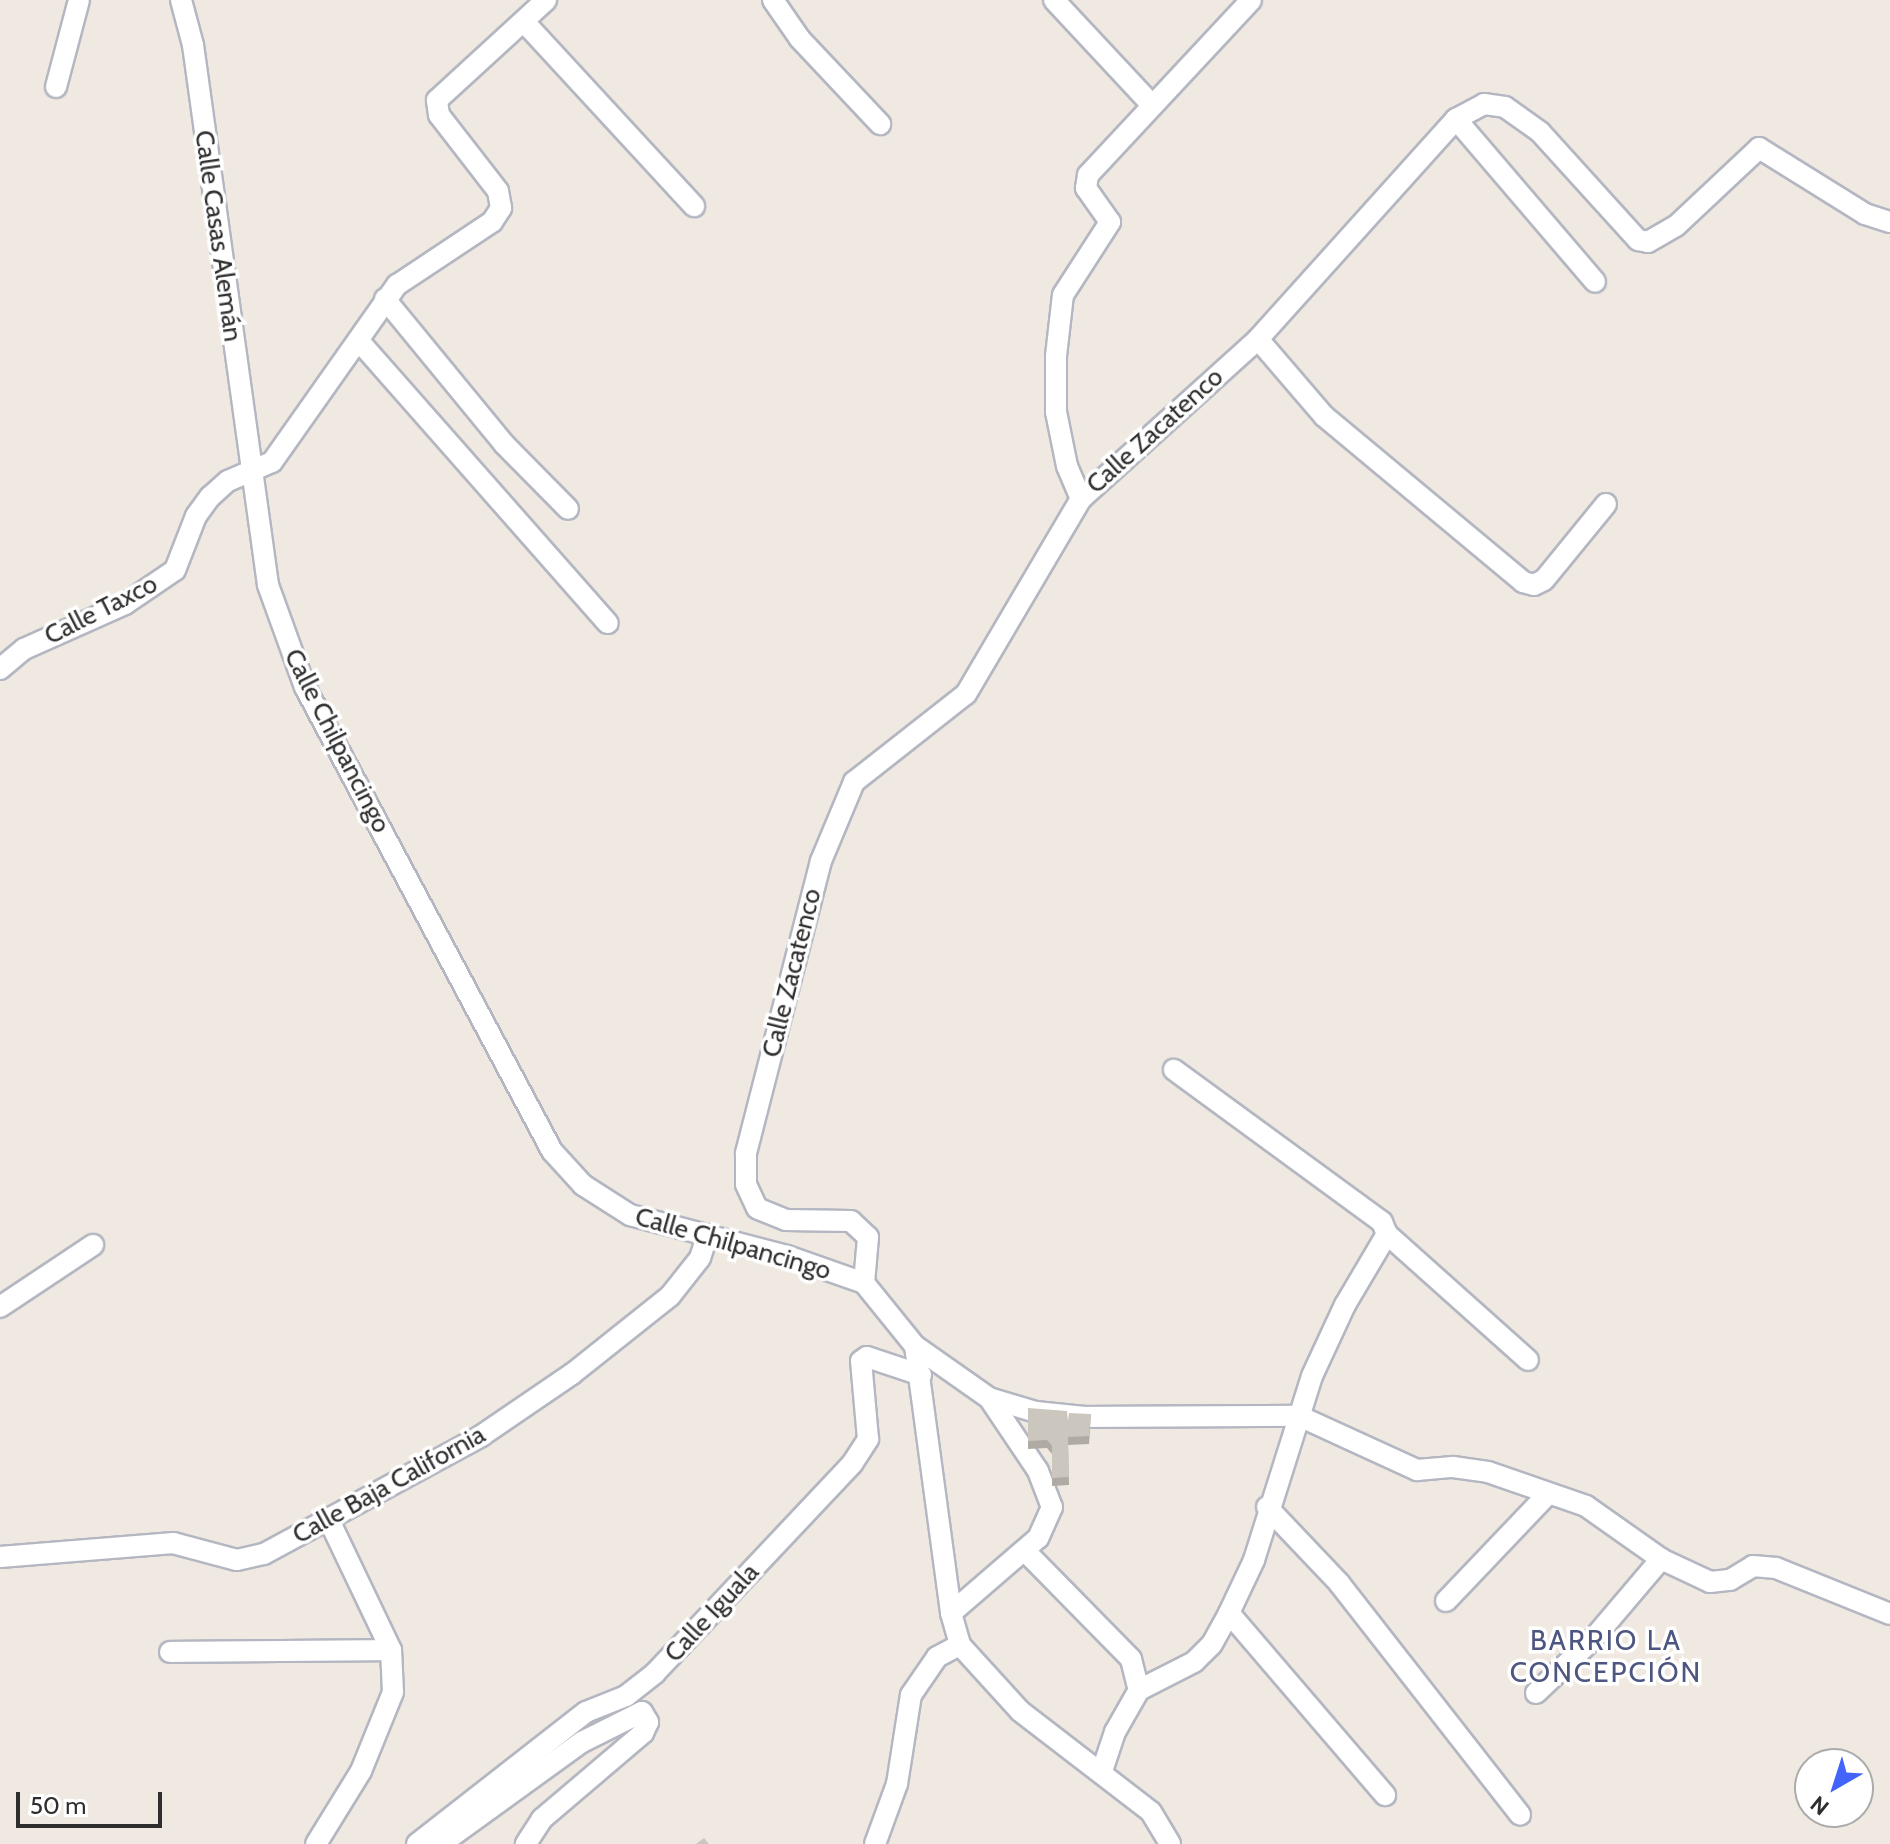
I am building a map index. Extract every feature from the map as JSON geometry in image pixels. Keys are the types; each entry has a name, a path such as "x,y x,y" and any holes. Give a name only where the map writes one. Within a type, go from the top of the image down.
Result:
{"street":[{"path":"56,87 79,0"},
{"name":"Calle Casas Alemán","path":"181,0 193,45 251,473"},
{"path":"546,0 526,24 446,87 437,100 439,115 498,191 501,208 492,222 385,299 504,444 568,509"},
{"path":"773,0 800,39 880,124"},
{"path":"1054,0 1150,103"},
{"path":"1081,499 1067,466 1056,412 1063,295 1110,222 1086,188 1088,175 1150,103 1198,61 1251,0"},
{"path":"526,24 694,206"},
{"name":"Calle Zacatenco","path":"864,1283 868,1237 851,1221 786,1220 757,1208 746,1184 746,1153 821,861 854,782 966,694 1081,499 1258,339 1456,119 1484,104 1521,116 1638,240 1648,242 1676,226 1759,148 1865,214 1890,222"},
{"path":"1456,119 1595,282"},
{"name":"Calle Taxco","path":"0,669 24,649 125,604 175,570 196,516 210,497 272,462 290,441 385,299"},
{"path":"1258,339 1324,416 1523,582 1534,585 1544,580 1606,504"},
{"path":"359,341 608,623"},
{"name":"Calle Chilpancingo","path":"251,473 268,585 305,687 552,1151 606,1202 630,1215 864,1283 915,1346 951,1613 960,1645 1020,1711 1102,1771 1151,1812 1170,1844"},
{"path":"1174,1070 1382,1222 1387,1234 1528,1360"},
{"path":"1102,1771 1115,1732 1139,1690 1194,1662 1212,1644 1229,1613 1254,1560 1267,1507 1299,1416 1345,1305 1387,1234"},
{"name":"Calle Baja California","path":"0,1557 173,1543 249,1559 481,1436 572,1374 670,1296 692,1271 707,1236"},
{"path":"0,1307 93,1245"},
{"path":"915,1346 989,1398 1036,1412 1085,1417 1299,1416 1417,1470 1453,1467 1488,1472 1586,1506 1661,1559 1710,1582 1730,1580 1753,1566 1776,1568 1890,1614"},
{"name":"Calle Iguala","path":"417,1844 586,1712 626,1696 655,1673 852,1464 868,1439 861,1361 867,1357 921,1375"},
{"path":"951,1613 1025,1551 1046,1525 1052,1507 1048,1489 989,1398"},
{"path":"1446,1601 1548,1494"},
{"path":"1267,1507 1339,1583 1520,1815"},
{"path":"316,1844 380,1733 393,1692 391,1650 328,1518"},
{"path":"1025,1551 1131,1659 1139,1690"},
{"path":"1536,1693 1594,1638 1661,1559"},
{"path":"1229,1613 1385,1795"},
{"path":"875,1844 897,1784 911,1695 937,1657 960,1645"},
{"path":"170,1652 391,1650"},
{"path":"441,1844 582,1742 642,1712 648,1722 643,1733 542,1819 526,1844"}],"building":[{"path":"1028,1408 1067,1411 1068,1421 1069,1413 1091,1414 1089,1436 1068,1437 1069,1477 1052,1478 1052,1446 1047,1440 1028,1441"}],"district":[{"name":"BARRIO LA CONCEPCIÓN","path":"1606,1656"}]}
